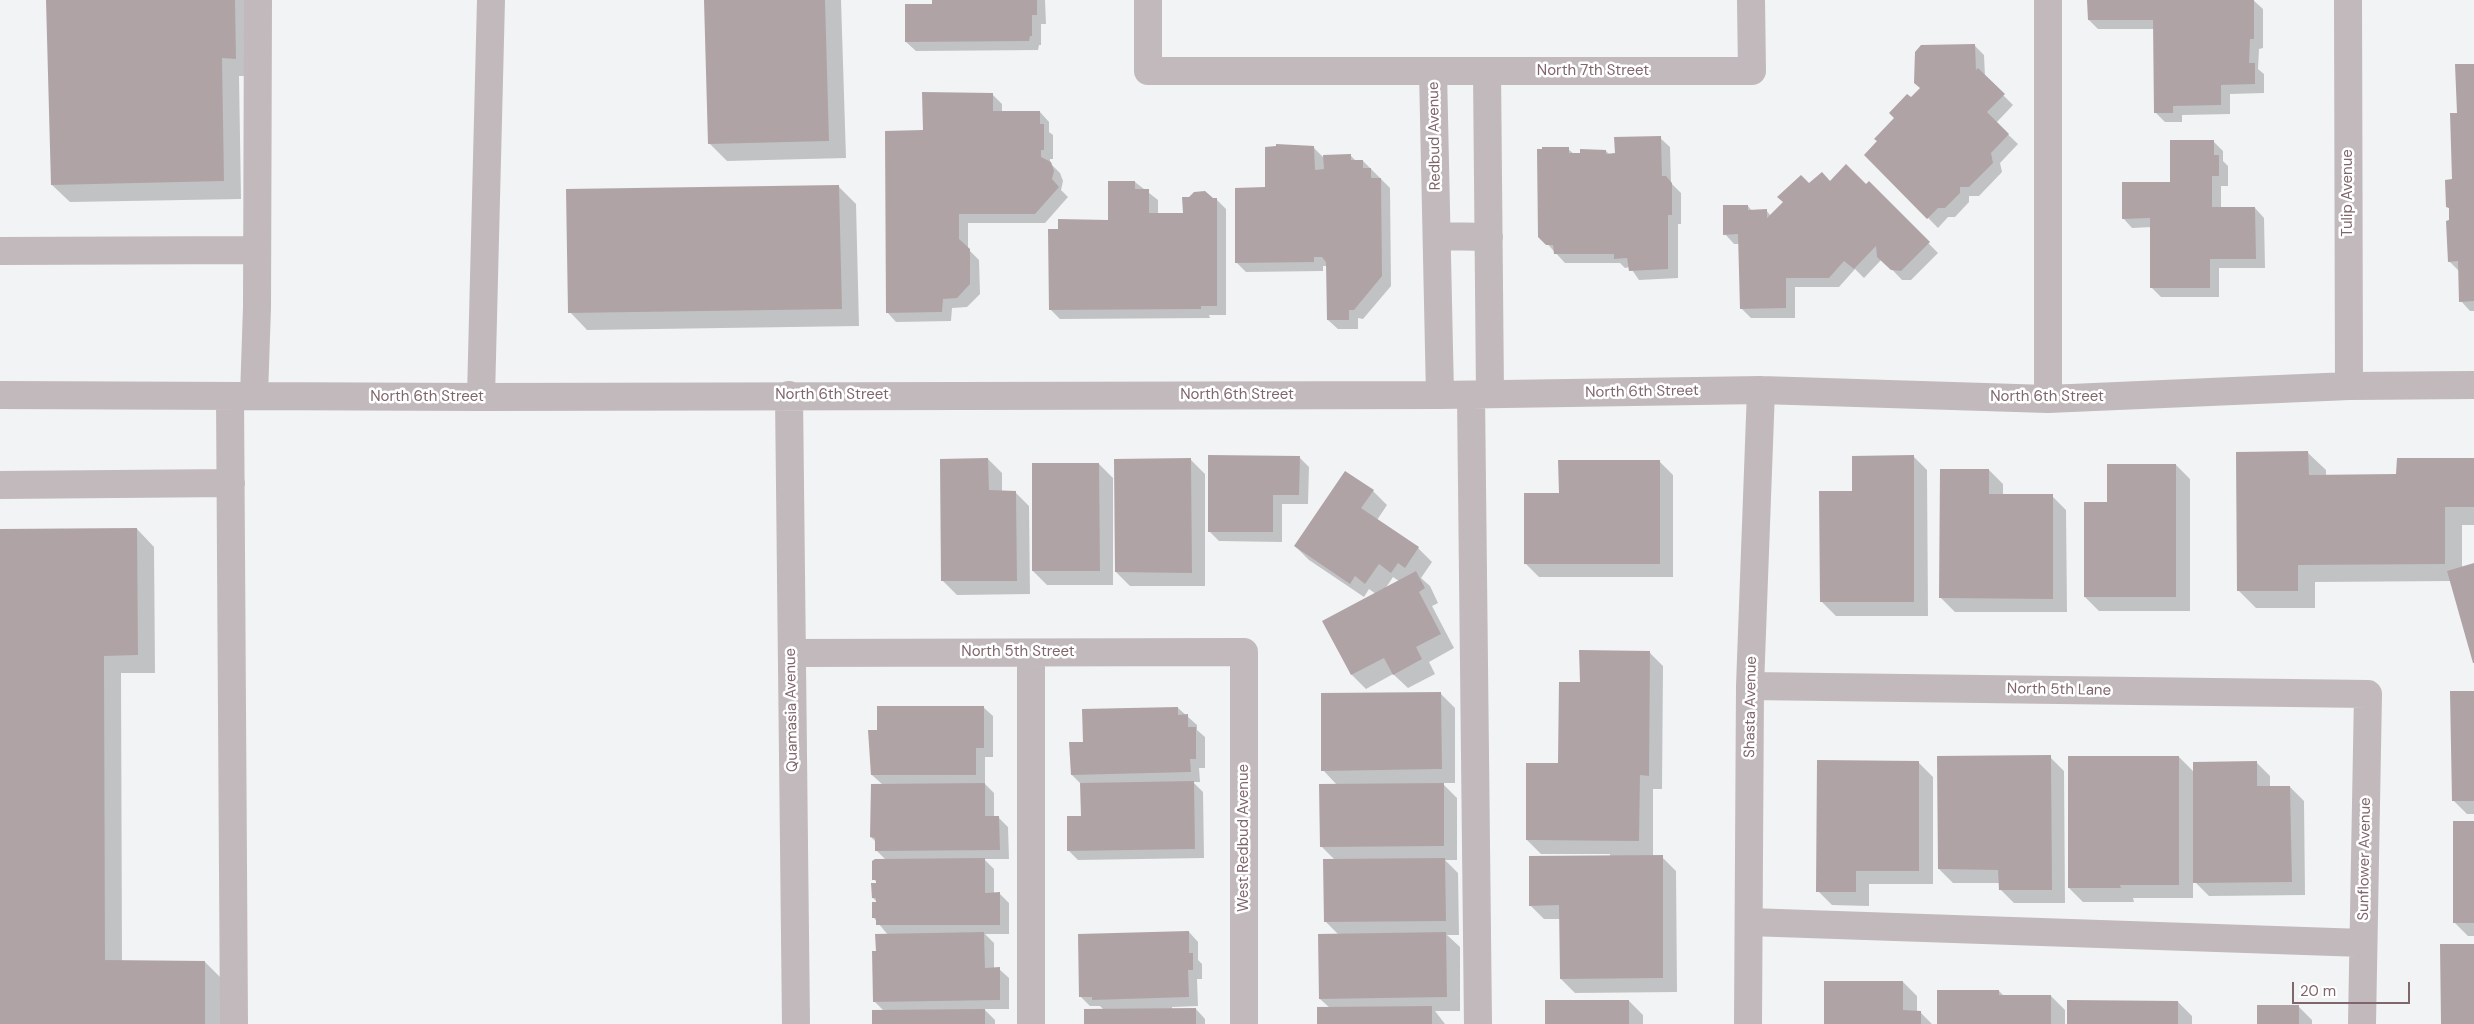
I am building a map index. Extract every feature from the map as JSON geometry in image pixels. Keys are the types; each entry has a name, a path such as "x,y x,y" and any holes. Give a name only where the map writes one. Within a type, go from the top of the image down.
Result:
{"street":[{"path":"234,1024 231,483 257,250 258,0"},
{"path":"481,397 491,0"},
{"name":"Redbud Avenue","path":"1148,0 1148,70 1433,71 1440,395"},
{"name":"North 7th Street","path":"1433,71 1752,72 1751,0"},
{"path":"2048,0 2048,399"},
{"name":"Tulip Avenue","path":"2348,0 2348,386"},
{"path":"1478,1024 1480,395 1489,237 1487,71"},
{"path":"1437,236 1489,237"},
{"path":"0,251 257,250"},
{"name":"North 6th Street","path":"0,394 481,397 1480,395 1760,390 2048,399 2348,386 2474,385"},
{"name":"Shasta Avenue","path":"1748,1024 1750,686 1760,390"},
{"name":"Quamasia Avenue","path":"789,395 796,1024"},
{"path":"0,485 231,483"},
{"path":"1031,652 1031,1024"},
{"name":"North 5th Street","path":"792,653 1244,652"},
{"name":"West Redbud Avenue","path":"1244,652 1244,1024"},
{"name":"North 5th Lane","path":"1750,686 2368,694"},
{"name":"Sunflower Avenue","path":"2362,1024 2368,694"},
{"path":"1749,922 2363,943"}],"building":[{"path":"46,0 235,0 236,59 222,58 224,181 51,185"},
{"path":"704,0 825,0 829,141 708,144"},
{"path":"932,0 1037,0 1037,15 1032,15 1032,36 1030,36 1029,41 905,42 905,4 932,4"},
{"path":"2087,0 2254,0 2254,39 2250,39 2249,63 2255,63 2255,84 2221,85 2221,105 2173,106 2173,113 2154,113 2153,20 2088,20"},
{"path":"1975,44 1976,70 1978,68 2005,94 1987,112 2009,134 1991,153 1993,163 1969,187 1960,187 1960,193 1945,208 1938,208 1927,219 1864,155 1877,141 1874,139 1894,118 1889,113 1907,94 1911,97 1920,88 1914,83 1915,52 1921,45"},
{"path":"2455,64 2474,64 2474,301 2459,302 2458,261 2448,262 2446,221 2449,220 2449,208 2446,207 2445,180 2452,179 2450,113 2457,113"},
{"path":"922,92 993,93 993,111 1040,111 1040,124 1044,124 1044,150 1041,150 1041,157 1051,162 1054,171 1052,179 1059,187 1035,214 959,214 959,239 970,249 970,284 957,298 943,299 942,312 886,313 885,131 923,130"},
{"path":"1661,136 1662,176 1666,176 1672,183 1672,215 1668,215 1668,269 1629,271 1627,258 1614,259 1614,254 1554,254 1553,245 1546,245 1538,237 1537,149 1542,149 1542,147 1569,147 1569,153 1580,153 1580,149 1606,150 1606,154 1615,153 1614,137"},
{"path":"2170,140 2214,140 2214,155 2219,155 2219,176 2212,176 2212,207 2255,207 2256,259 2210,259 2210,288 2150,288 2150,218 2122,219 2122,182 2170,182"},
{"path":"1276,144 1314,146 1315,170 1324,169 1323,155 1351,154 1351,160 1363,160 1363,168 1371,168 1371,178 1381,178 1382,276 1354,310 1349,310 1349,320 1327,320 1326,262 1322,257 1314,257 1314,262 1235,263 1235,188 1265,187 1265,147 1276,146"},
{"path":"1846,164 1866,184 1869,181 1930,242 1901,271 1891,270 1877,257 1876,246 1854,269 1844,261 1829,278 1786,278 1786,308 1740,309 1738,234 1723,235 1723,205 1748,205 1748,210 1767,209 1767,218 1783,202 1777,197 1801,175 1809,183 1822,172 1830,181"},
{"path":"1108,181 1135,181 1135,189 1149,189 1149,213 1183,213 1182,197 1189,197 1194,192 1205,191 1213,198 1217,198 1217,306 1201,306 1201,309 1049,310 1048,229 1058,229 1058,219 1108,220"},
{"path":"839,185 842,309 568,313 566,189"},
{"path":"2308,451 2309,475 2396,474 2397,458 2474,458 2474,507 2445,507 2445,564 2298,565 2298,591 2237,591 2236,452"},
{"path":"1208,455 1300,456 1299,495 1273,495 1273,532 1208,532"},
{"path":"1914,455 1914,602 1820,602 1819,491 1852,491 1852,456"},
{"path":"988,458 989,490 1016,491 1017,581 941,581 940,459"},
{"path":"1191,458 1192,573 1115,572 1114,459"},
{"path":"1558,460 1660,460 1660,564 1524,564 1524,493 1559,493"},
{"path":"1032,463 1099,463 1100,571 1032,571"},
{"path":"2107,464 2176,464 2176,597 2084,597 2084,502 2107,502"},
{"path":"1940,469 1989,469 1989,494 2053,494 2053,599 1939,598"},
{"path":"1345,471 1374,490 1361,508 1419,547 1405,568 1398,563 1391,573 1379,564 1365,584 1355,576 1350,584 1294,546"},
{"path":"137,528 138,655 104,656 105,960 205,961 205,1024 0,1024 0,529"},
{"path":"2474,563 2474,663 2473,663 2447,571"},
{"path":"1416,571 1425,588 1419,592 1441,634 1416,647 1422,659 1393,675 1384,658 1351,675 1322,621"},
{"path":"1579,650 1650,651 1649,776 1640,775 1639,841 1526,840 1526,763 1558,763 1559,682 1580,682"},
{"path":"2450,691 2474,691 2474,801 2452,801"},
{"path":"1441,692 1442,769 1321,771 1321,693"},
{"path":"877,706 984,706 984,748 976,748 976,775 871,775 868,730 877,730"},
{"path":"1178,707 1178,715 1188,714 1188,727 1196,727 1196,759 1190,759 1191,772 1071,775 1069,742 1083,742 1082,709"},
{"path":"2051,755 2052,890 1999,890 1998,870 1938,869 1937,756"},
{"path":"2068,756 2179,756 2179,885 2120,885 2121,888 2068,888"},
{"path":"1817,760 1919,761 1919,871 1856,871 1856,892 1816,892"},
{"path":"2257,761 2257,786 2290,786 2292,882 2193,883 2193,762"},
{"path":"1194,781 1195,849 1067,851 1067,816 1081,816 1080,783"},
{"path":"985,783 985,816 999,816 1000,850 875,851 875,838 870,837 871,784"},
{"path":"1444,783 1444,846 1320,847 1319,784"},
{"path":"2453,821 2474,821 2474,923 2453,923"},
{"path":"1663,855 1663,978 1560,979 1559,905 1529,906 1529,856"},
{"path":"985,858 985,893 1000,892 1000,925 876,925 876,918 872,918 872,902 876,902 876,898 872,898 871,883 876,883 876,880 872,880 872,861 875,859"},
{"path":"1445,858 1446,921 1324,922 1323,859"},
{"path":"1189,931 1189,953 1193,953 1193,970 1188,970 1189,997 1092,1000 1092,997 1079,997 1078,934"},
{"path":"984,932 985,968 1000,967 1000,1000 873,1002 872,951 876,951 875,934"},
{"path":"1446,932 1447,997 1319,999 1318,934"},
{"path":"2440,944 2474,944 2474,1024 2441,1024"},
{"path":"1824,981 1903,981 1903,1010 1921,1011 1921,1024 1824,1024"},
{"path":"1937,990 1999,990 1999,995 2051,995 2051,1024 1937,1024"},
{"path":"1545,1000 1629,1000 1629,1024 1545,1024"},
{"path":"2067,1000 2178,1001 2178,1024 2067,1024"},
{"path":"2257,1005 2299,1005 2299,1024 2257,1024"},
{"path":"1432,1006 1432,1024 1317,1024 1317,1007"},
{"path":"1196,1008 1196,1024 1084,1024 1084,1009"},
{"path":"985,1009 985,1024 872,1024 872,1010"}]}
